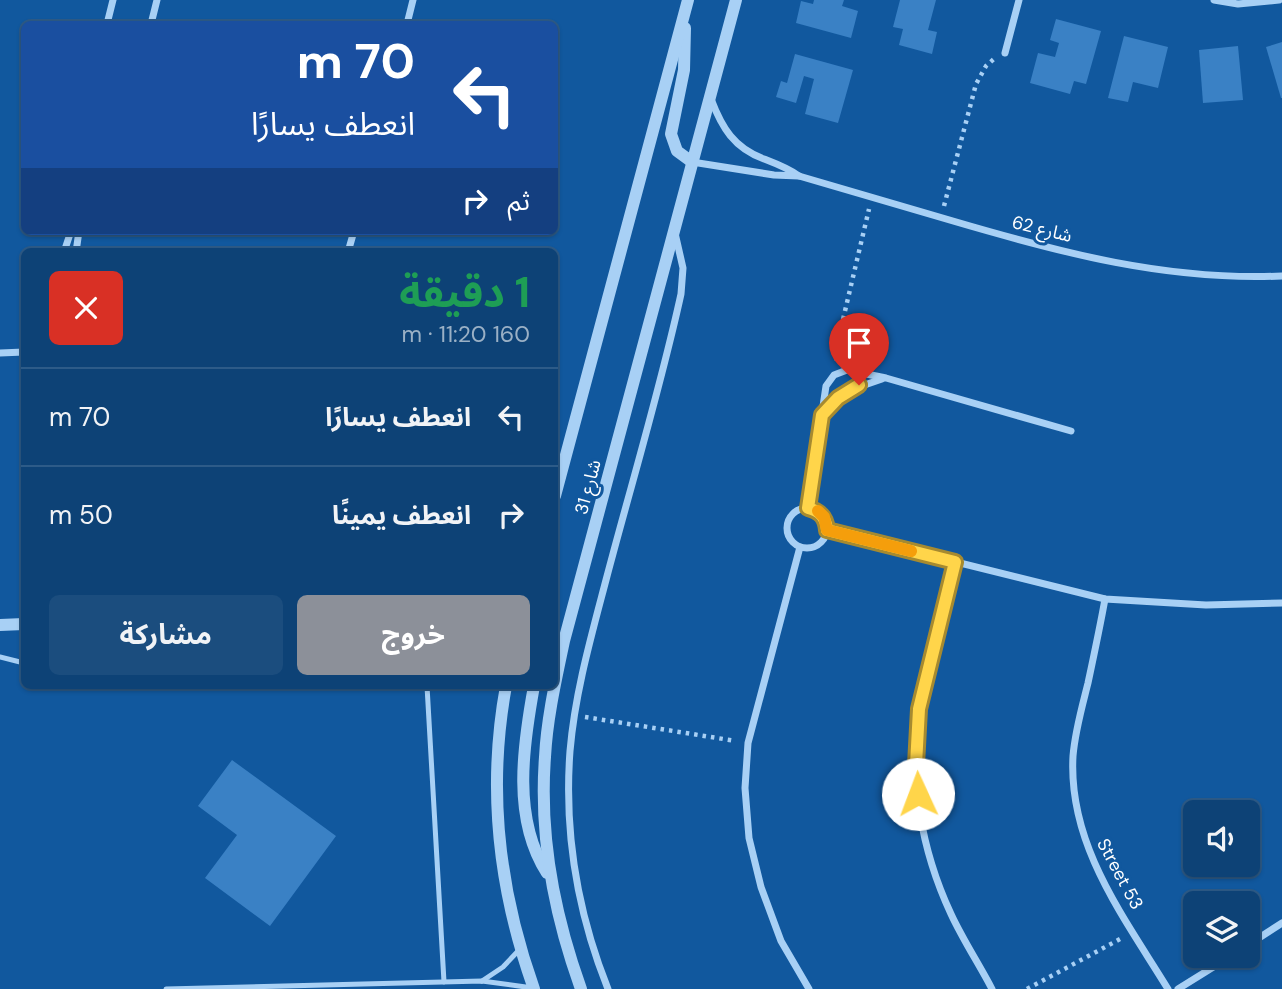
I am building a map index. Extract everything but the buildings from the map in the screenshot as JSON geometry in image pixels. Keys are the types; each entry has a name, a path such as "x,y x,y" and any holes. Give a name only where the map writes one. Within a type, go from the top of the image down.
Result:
{"street":[{"path":"108,21 113,0"},
{"path":"152,21 157,0"},
{"path":"408,21 413,0"},
{"name":"شارع 31","path":"558,485 688,0"},
{"name":"شارع 31","path":"558,671 736,0"},
{"path":"1005,53 1019,0"},
{"path":"1214,0 1238,4 1279,0"},
{"path":"685,13 684,70 671,134 677,151 692,162"},
{"name":"شارع 62","path":"710,96 726,133 740,148 786,167 799,176"},
{"name":"شارع 62","path":"692,162 774,175 799,176 1009,237 1156,271 1224,278 1282,276"},
{"path":"608,989 588,932 573,861 569,788 574,715 585,660 681,294 682,268 674,230"},
{"path":"0,353 21,352"},
{"path":"808,508 826,386 839,372 847,370 886,378 1071,431"},
{"path":"822,415 847,391 886,378"},
{"path":"808,508 820,513 827,523 827,530 821,543 807,548 793,543 787,528 793,514 808,508"},
{"path":"827,530 1105,599 1206,605 1282,603"},
{"path":"800,547 748,743 746,813 754,863 781,941 809,989"},
{"path":"955,562 919,709 916,765 918,794 928,851 938,884 952,916 992,989"},
{"name":"Street 53","path":"1105,599 1076,734 1073,779 1075,802 1087,848 1096,869 1167,989"},
{"path":"0,625 21,624"},
{"path":"506,689 498,745 498,827 507,896 533,988"},
{"path":"534,689 527,734 525,808 535,850 550,876"},
{"name":"شارع 31","path":"555,689 549,717 543,796 550,876 557,915 581,989"},
{"path":"1260,937 1282,923"},
{"path":"1178,989 1212,968"}],"lane":[{"path":"0,657 21,662"},
{"path":"427,689 444,982"},
{"path":"482,981 503,967 520,949"},
{"path":"166,989 482,981 533,988"}],"path":[{"path":"941,217 976,83 986,66 1005,53"},
{"path":"839,372 836,345 872,198"},
{"path":"574,715 748,743"},
{"path":"1027,989 1133,932"}],"slow traffic":[{"path":"818,511 827,523 827,530 911,551"}],"route":[{"path":"859,385 838,398 822,415 808,508 824,517 827,530 955,562 919,709 916,765 918,794"}]}
